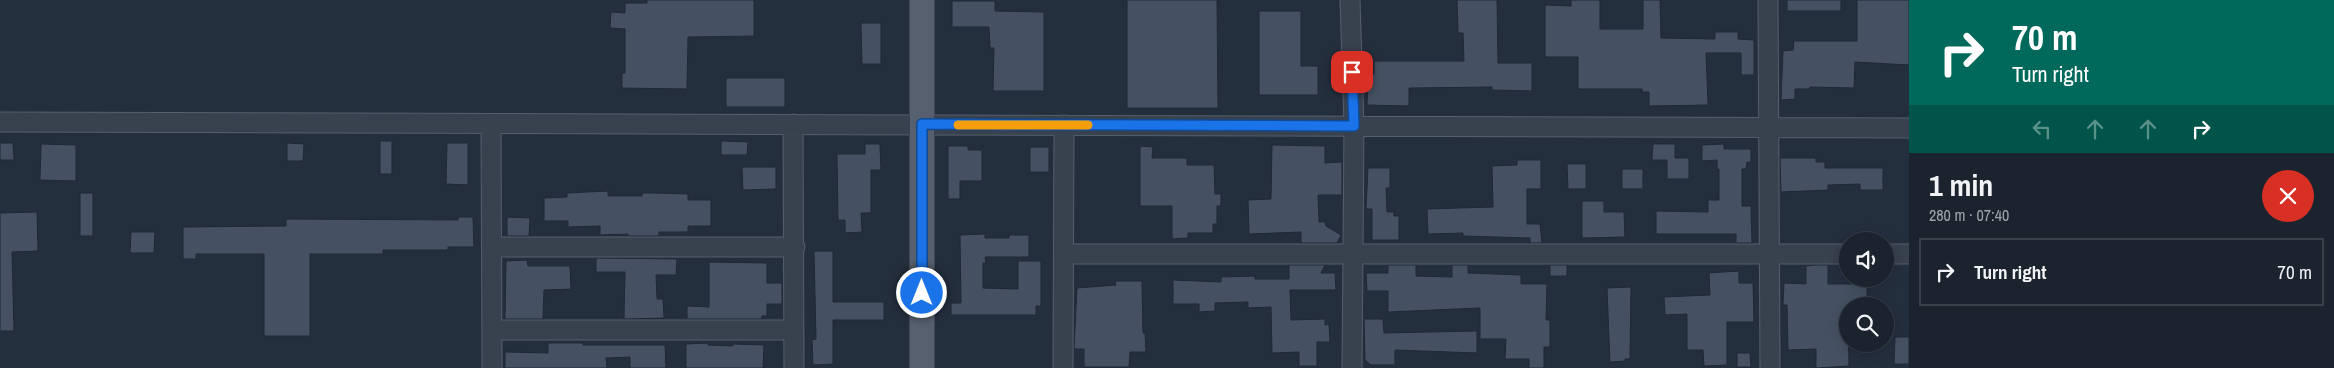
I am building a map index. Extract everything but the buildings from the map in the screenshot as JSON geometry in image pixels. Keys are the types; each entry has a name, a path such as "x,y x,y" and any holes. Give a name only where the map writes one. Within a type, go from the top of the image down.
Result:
{"main road":[{"path":"922,0 922,368"}],"street":[{"path":"1350,0 1354,126 1352,368"},
{"path":"1768,0 1770,368"},
{"path":"0,122 1768,126 1909,128"},
{"path":"491,124 492,368"},
{"path":"793,124 794,368"},
{"path":"1063,368 1064,125"},
{"path":"493,247 795,247"},
{"path":"1064,254 1839,254"},
{"path":"1894,254 1909,254"},
{"path":"492,330 794,330"}],"slow traffic":[{"path":"958,125 1088,125"}],"route":[{"path":"922,293 922,124 1354,126 1352,72"}]}
